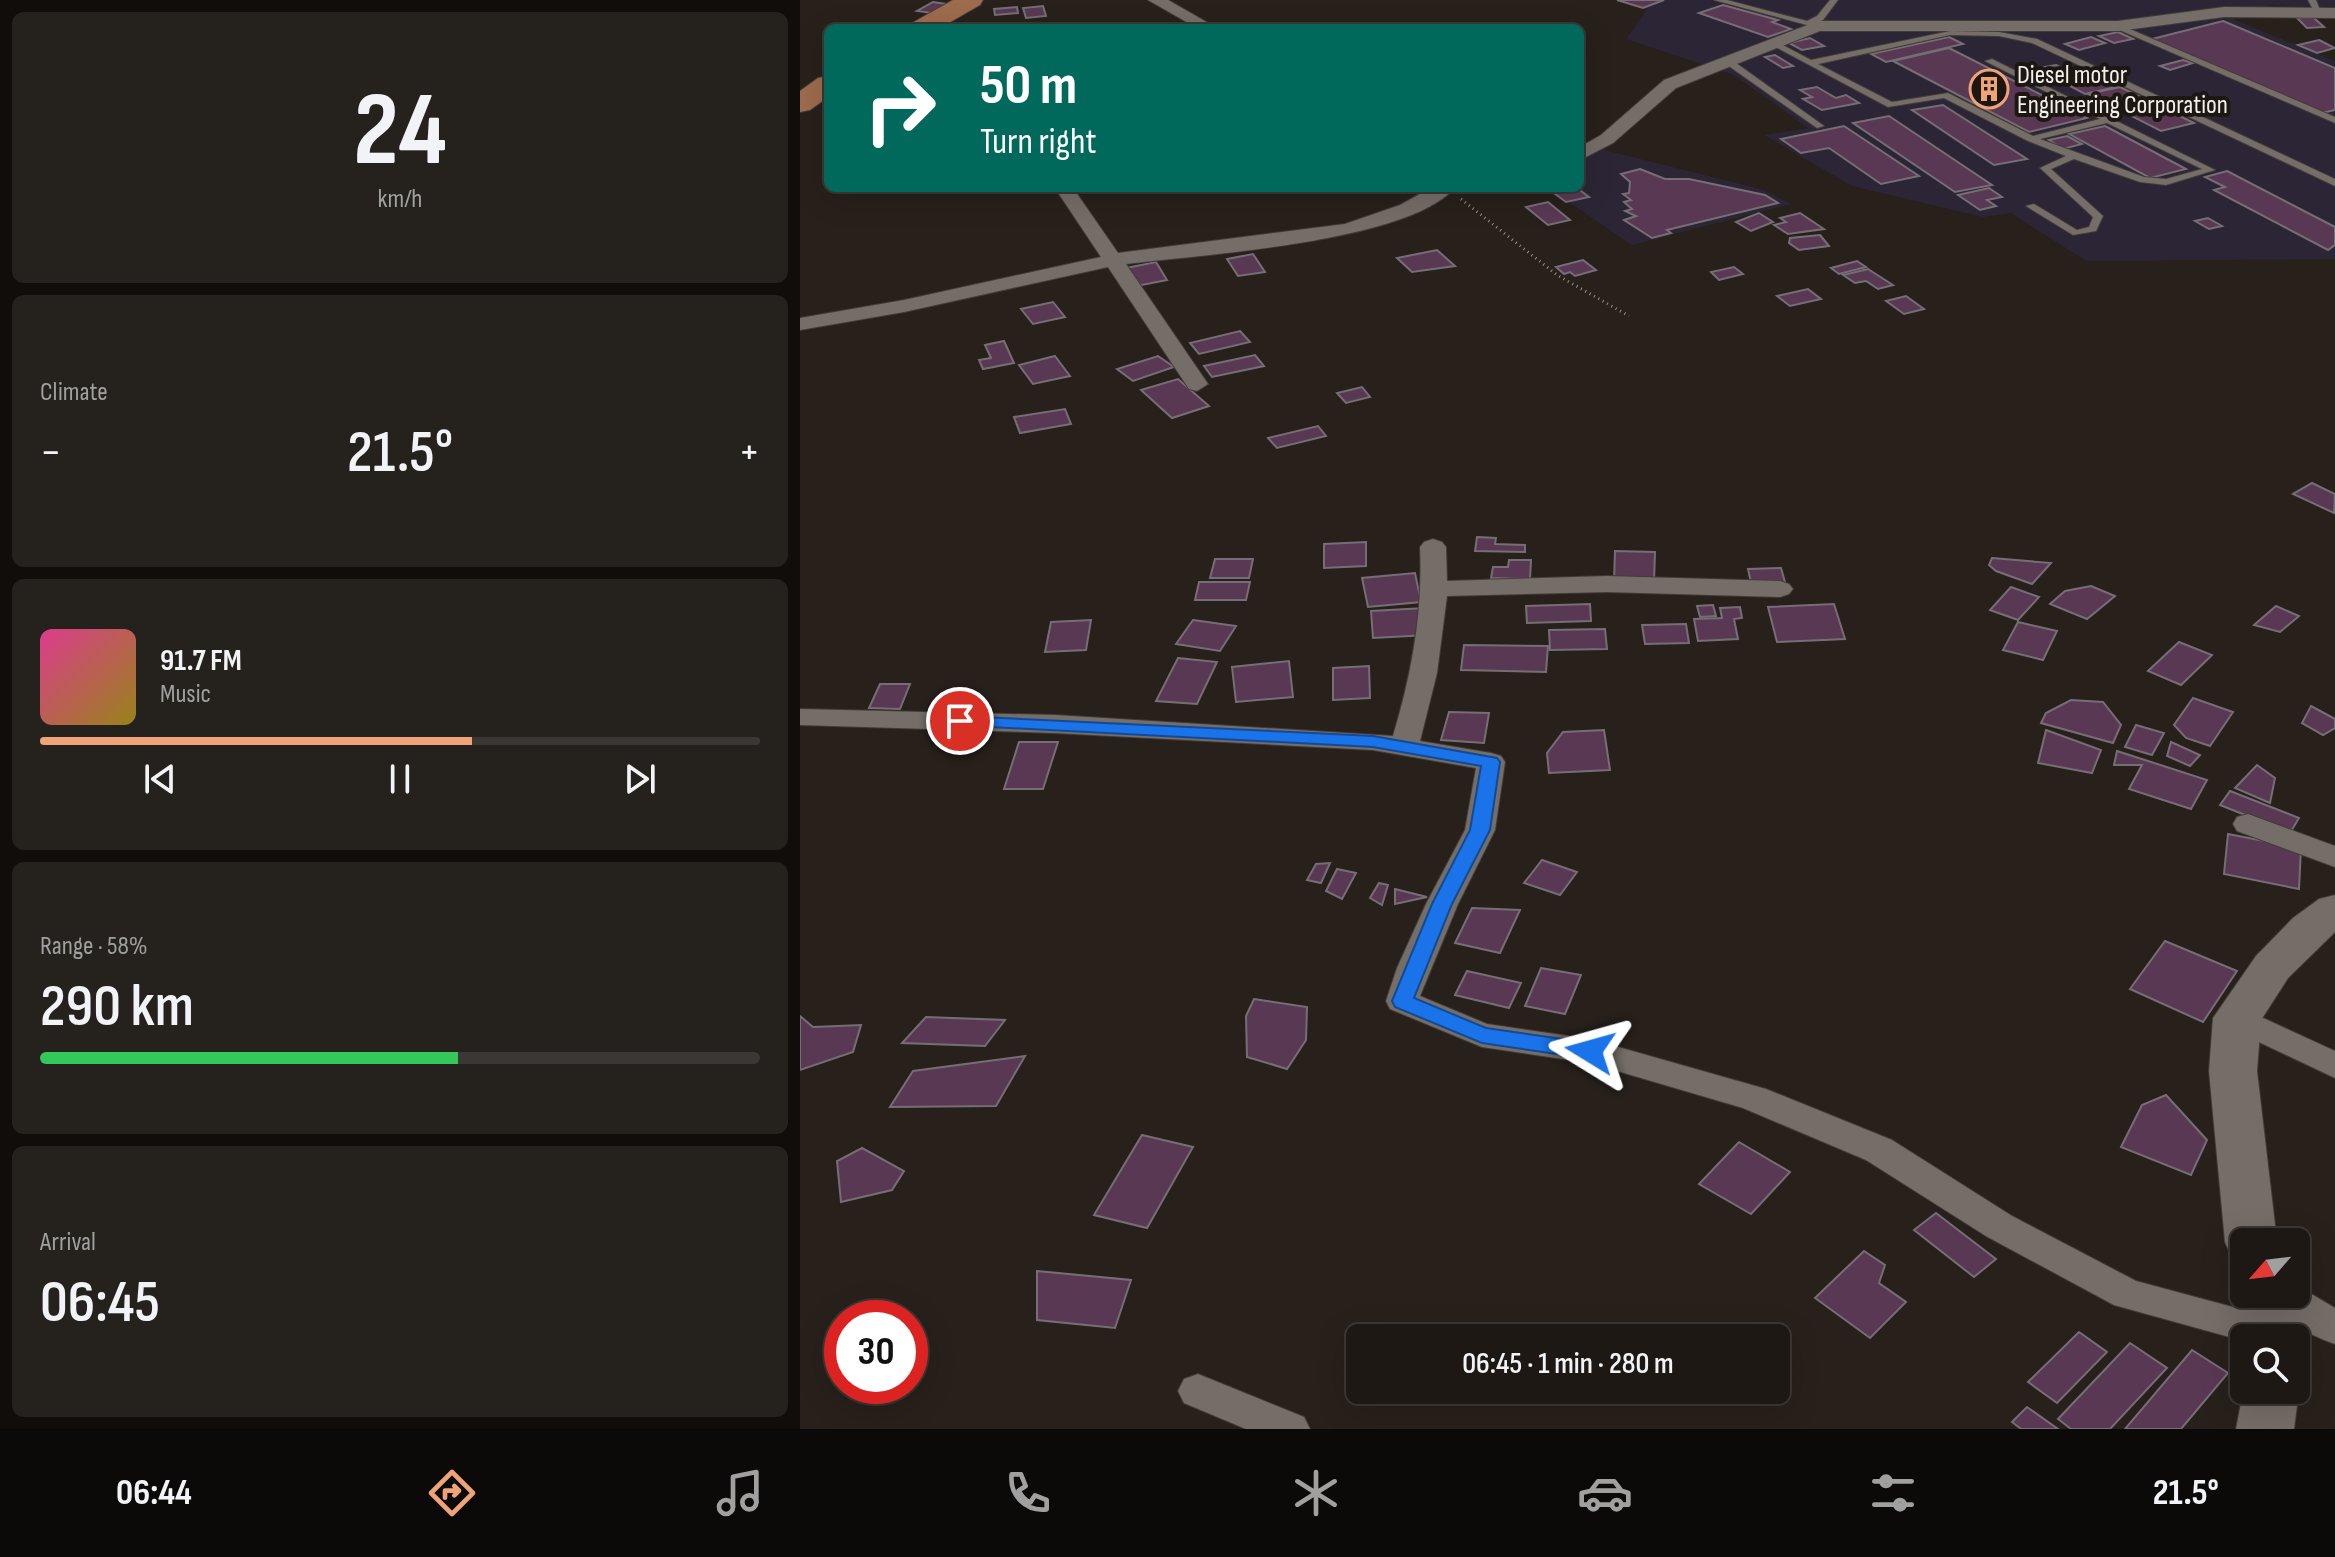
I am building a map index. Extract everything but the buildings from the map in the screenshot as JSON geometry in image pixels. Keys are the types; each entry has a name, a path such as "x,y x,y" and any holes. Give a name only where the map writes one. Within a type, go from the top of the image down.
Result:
{"main road":[{"path":"928,24 971,0"}],"street":[{"path":"1156,0 1201,24"},
{"path":"1584,152 1607,139 1670,84 1812,25 2118,26 2154,24 2224,12 2322,9"},
{"path":"1067,192 1197,384"},
{"path":"800,324 904,306 1113,260 1348,230 1451,192"},
{"path":"1404,747 1424,677 1436,589 1433,547"},
{"path":"1436,589 1607,584 1780,589"},
{"path":"800,717 1055,724 1373,741 1491,762 1480,830 1442,904 1402,1001 1482,1035 1590,1051 1754,1098 1879,1150 1999,1226 2127,1294 2268,1314 2335,1328"},
{"path":"2248,824 2335,857"},
{"path":"2250,1228 2233,1071 2237,1018 2272,967 2309,929 2335,910"},
{"path":"2237,1018 2335,1066"},
{"path":"1198,1391 1290,1429"},
{"path":"2265,1429 2269,1404"}],"lane":[{"path":"1718,0 1812,25 1834,0"},
{"path":"2118,26 2335,120"},
{"path":"1813,62 1950,33 1999,34 2034,41 2335,183"},
{"path":"1772,43 1891,105 1945,95 2031,139 2143,180 2166,182 2210,170 1989,61"},
{"path":"1726,60 1820,126"},
{"path":"2031,139 2107,120"},
{"path":"2031,206 2076,233 2093,229 2098,216 2045,168 2074,156"}],"path":[{"path":"1451,192 1557,275 1629,316"}],"shaded area":[{"path":"1625,0 2335,0 2335,8 2270,5 2233,19 2335,61 2335,259 2086,261 2011,213 1983,217 1852,186 1764,135 1808,128 1734,75 1626,39 1650,5"},
{"path":"1596,148 1764,190 1791,204 1632,245 1554,192 1584,192 1584,153"}],"place":[{"name":"Diesel motor Engineering Corporation","path":"1989,89"}],"route":[{"path":"960,721 1373,741 1491,762 1480,830 1442,904 1413,968 1402,1001 1482,1035 1590,1051"}]}
